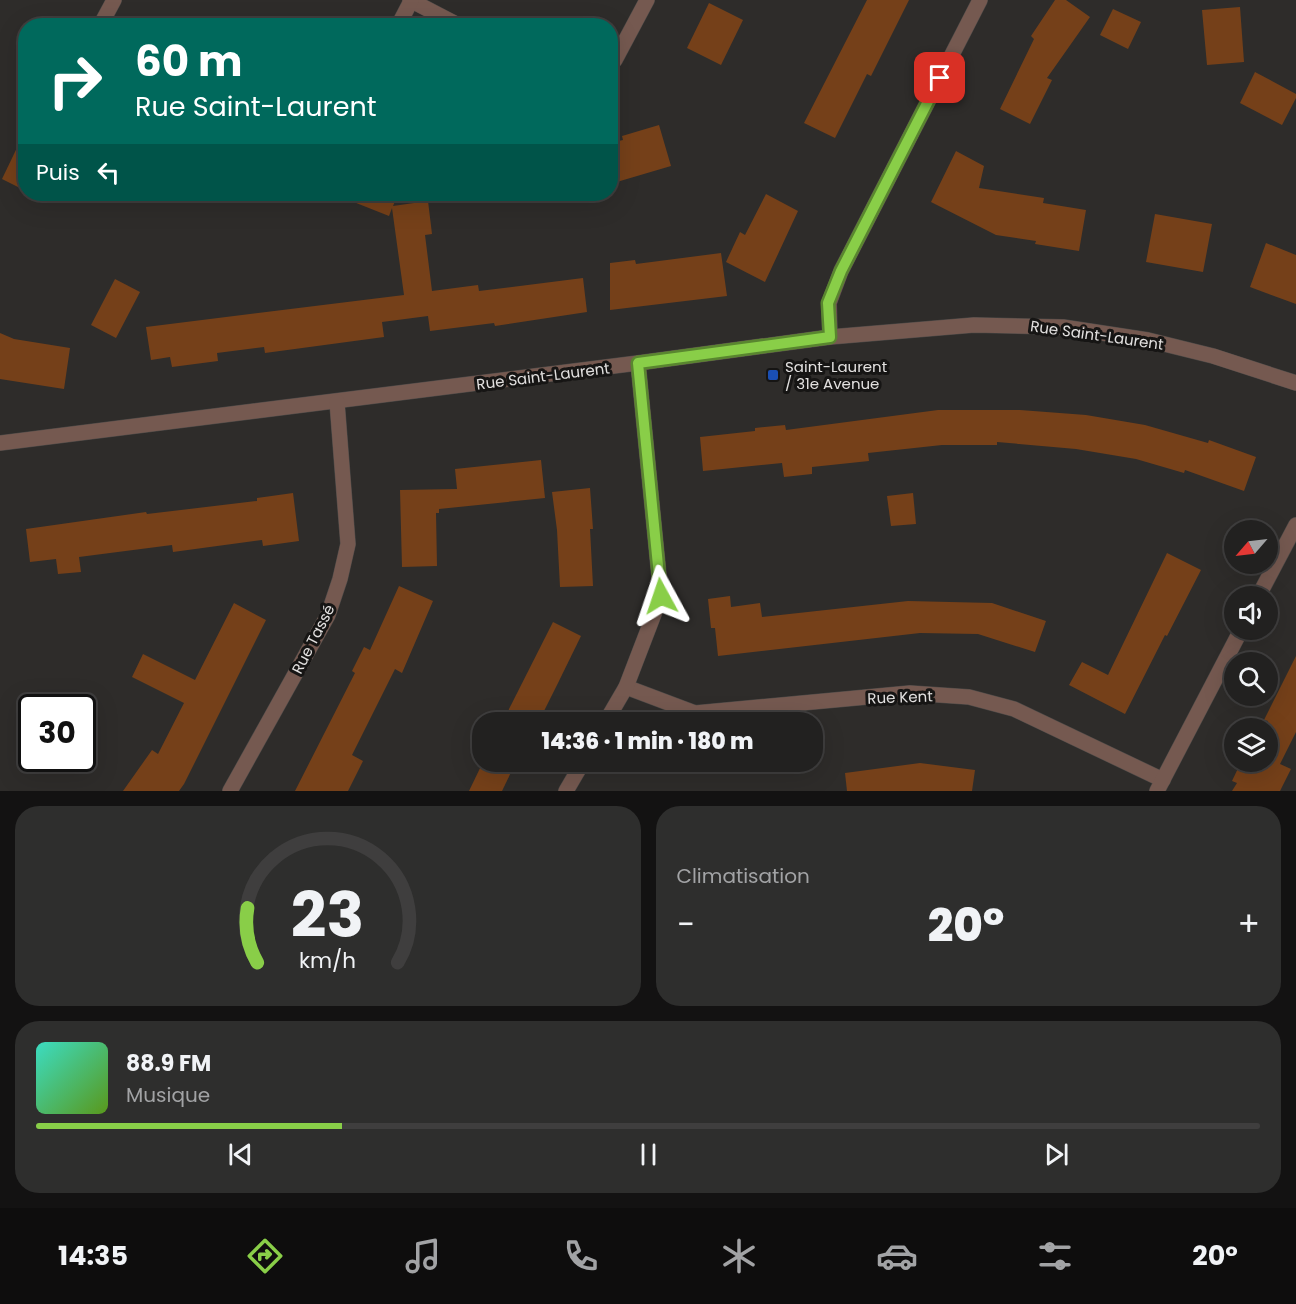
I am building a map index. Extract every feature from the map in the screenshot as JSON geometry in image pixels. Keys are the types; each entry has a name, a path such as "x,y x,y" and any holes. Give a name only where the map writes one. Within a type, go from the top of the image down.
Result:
{"street":[{"path":"101,18 114,0"},
{"path":"402,18 411,0 445,18"},
{"path":"618,54 647,0"},
{"path":"830,337 828,303 841,271 980,0"},
{"name":"Rue Saint-Laurent","path":"0,444 830,337 974,325 1063,327 1120,335 1213,356 1296,383"},
{"path":"611,712 626,687 661,596 638,363"},
{"name":"Rue Tassé","path":"230,791 328,615 340,579 348,544 337,402"},
{"path":"1264,586 1296,525"},
{"path":"1160,785 1236,640"},
{"name":"Rue Kent","path":"626,687 695,713 910,693 969,698 1014,709 1160,785"},
{"path":"566,791 577,772"}],"building":[{"path":"867,0 909,0 871,76 867,74 835,138 804,123"},
{"path":"1055,0 1066,0 1090,17 1047,78 1052,80 1030,124 1000,109 1034,39 1031,36"},
{"path":"709,3 743,20 721,65 687,48"},
{"path":"1240,7 1244,62 1207,65 1202,10"},
{"path":"1113,9 1141,22 1128,49 1100,35"},
{"path":"1255,72 1296,94 1282,125 1240,103"},
{"path":"659,125 671,166 618,182 618,141 623,140 622,136"},
{"path":"18,146 18,187 2,179"},
{"path":"956,151 984,166 979,188 1044,198 1043,203 1086,210 1079,251 996,235 931,202"},
{"path":"766,194 798,211 765,282 726,262 740,232 745,235"},
{"path":"351,201 395,201 393,206 428,201 432,234 425,235 432,291 478,285 479,291 583,278 587,312 495,326 494,323 430,331 428,316 382,322 384,337 265,353 264,347 217,353 218,361 172,367 170,357 151,360 146,327 404,295 392,208 389,216"},
{"path":"1155,214 1212,224 1203,272 1146,262"},
{"path":"1266,243 1296,255 1296,304 1250,287"},
{"path":"721,253 727,296 610,310 610,263 635,260 636,264"},
{"path":"115,279 140,292 116,338 91,325"},
{"path":"0,333 14,339 70,348 64,389 0,379"},
{"path":"938,410 1020,410 1086,415 1145,425 1208,443 1209,440 1256,457 1244,491 1185,470 1184,473 1136,459 1076,449 997,442 997,445 942,445 868,453 869,461 812,467 812,474 784,477 782,463 703,471 700,437 755,431 755,428 785,425 786,430"},
{"path":"541,460 545,498 439,509 439,513 436,513 437,566 402,567 400,490 457,489 455,469"},
{"path":"590,488 593,586 560,587 552,492"},
{"path":"293,493 299,541 263,546 262,540 173,552 172,545 79,557 81,572 58,574 56,559 30,562 26,529 146,512 147,514 257,501 257,498"},
{"path":"913,493 916,524 891,526 887,496"},
{"path":"1167,553 1201,570 1125,714 1069,685 1082,662 1108,675"},
{"path":"399,586 433,601 402,673 395,669 352,755 363,761 348,791 295,791 355,673 352,671 364,647 370,650"},
{"path":"730,596 731,607 760,603 762,617 908,601 992,603 1046,621 1035,652 978,634 920,633 718,656 715,628 711,628 708,599"},
{"path":"234,603 266,620 184,784 179,791 123,791 152,750 158,754 184,703 132,677 143,654 195,680"},
{"path":"553,622 581,636 543,712 508,712"},
{"path":"1296,656 1296,732 1280,764 1291,769 1280,791 1232,791 1237,783 1232,781 1236,772 1278,772 1278,718 1265,718 1271,706 1278,706 1278,692"},
{"path":"920,763 975,770 972,791 847,791 845,773"},
{"path":"478,772 511,772 502,791 469,791"}],"place":[{"name":"Saint-Laurent / 31e Avenue","path":"773,375"}],"route":[{"path":"661,596 645,415 638,363 830,337 828,303 841,271 940,78"}]}
